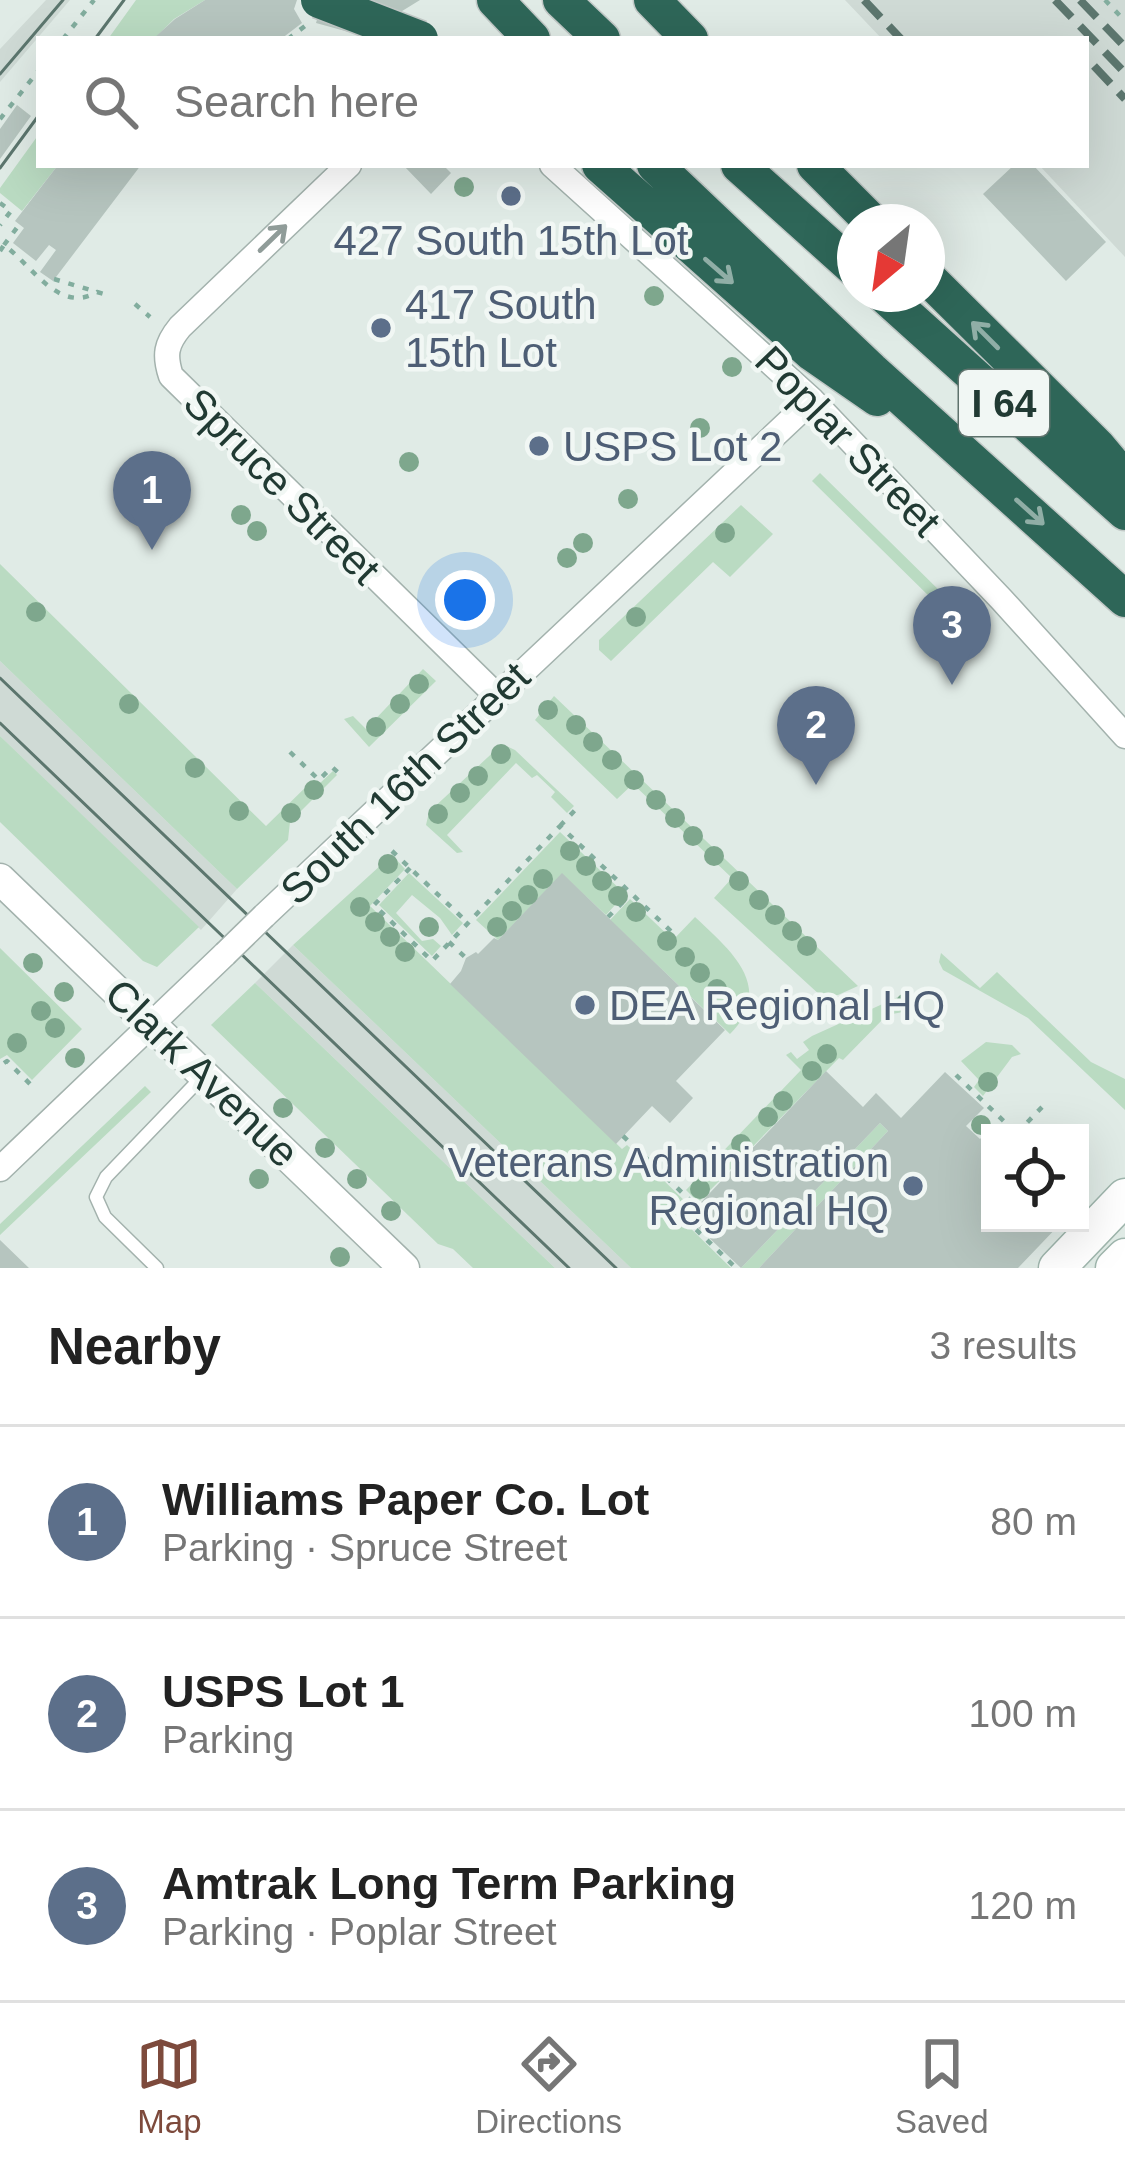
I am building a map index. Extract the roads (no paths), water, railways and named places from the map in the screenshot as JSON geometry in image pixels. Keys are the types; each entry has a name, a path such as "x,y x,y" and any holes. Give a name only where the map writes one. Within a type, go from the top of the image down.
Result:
{"highway":[{"path":"495,0 529,36"},
{"path":"561,0 599,36"},
{"path":"652,0 687,36"},
{"path":"318,11 409,36"},
{"path":"603,168 812,353 852,383 942,434"},
{"name":"I 64","path":"658,168 1125,599"},
{"path":"742,168 837,253"},
{"path":"817,168 854,204"},
{"path":"945,295 1125,479"},
{"name":"I 64","path":"903,312 1125,512"}],"main road":[{"path":"1057,1268 1125,1198"},
{"path":"1114,1268 1125,1257"}],"street":[{"name":"Spruce Street","path":"347,168 171,338 166,362 171,376 497,696"},
{"name":"Poplar Street","path":"555,168 812,400 1125,736"},
{"name":"South 16th Street","path":"0,1169 812,400"},
{"name":"Clark Avenue","path":"0,879 404,1268"}],"lane":[{"path":"157,1268 105,1217 96,1197 106,1177 203,1075"}],"tram line":[{"path":"0,74 63,0"},
{"path":"97,36 124,0"},
{"path":"0,168 36,119"},
{"path":"0,678 616,1268"},
{"path":"0,723 569,1268"}],"railway":[{"path":"864,0 898,36"},
{"path":"1055,0 1125,73"},
{"path":"1080,0 1125,47"},
{"path":"1094,66 1125,99"}],"place":[{"name":"427 South 15th Lot","path":"511,196"},
{"name":"417 South 15th Lot","path":"381,328"},
{"name":"USPS Lot 2","path":"539,446"},
{"name":"Williams Paper Co. Lot","path":"152,550"},
{"name":"Amtrak Long Term Parking","path":"952,685"},
{"name":"USPS Lot 1","path":"816,785"},
{"name":"DEA Regional HQ","path":"585,1005"},
{"name":"Veterans Administration Regional HQ","path":"913,1186"}]}
